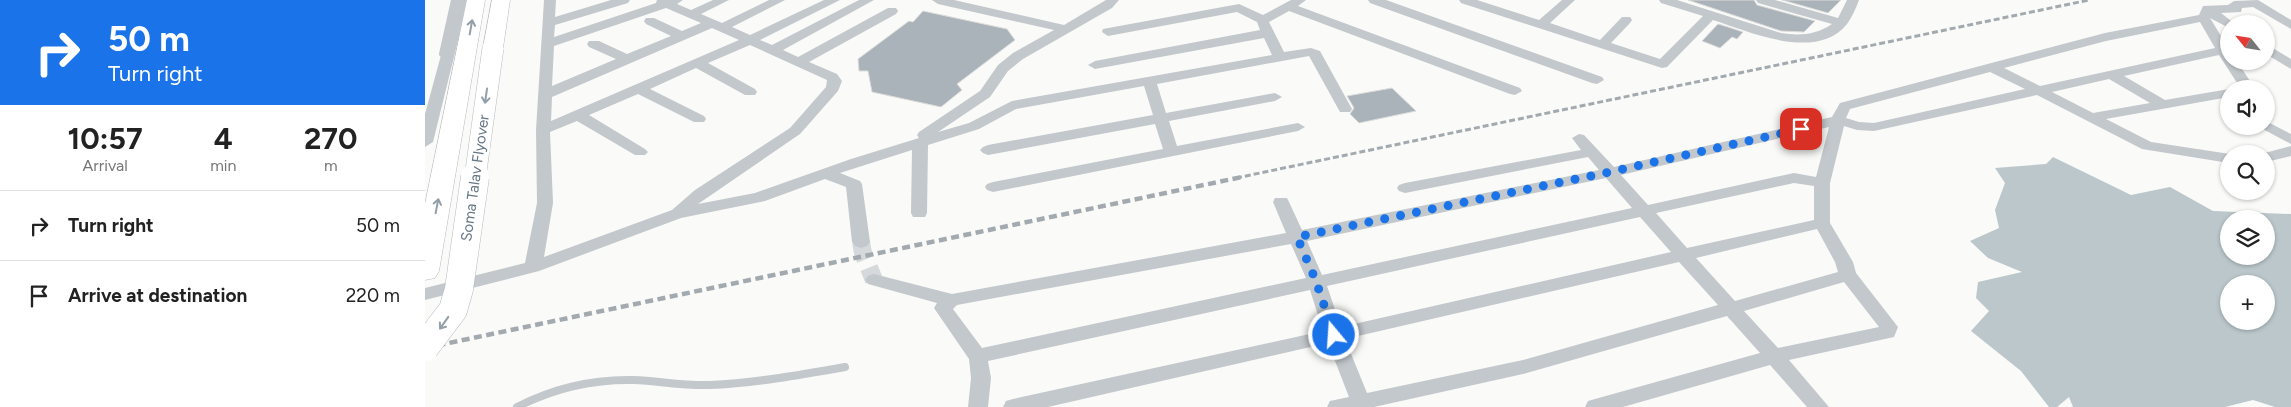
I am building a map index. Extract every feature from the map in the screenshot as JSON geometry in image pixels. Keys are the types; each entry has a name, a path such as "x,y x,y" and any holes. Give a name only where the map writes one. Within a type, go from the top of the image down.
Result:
{"main road":[{"name":"Soma Talav Flyover","path":"425,271 475,0"},
{"name":"Soma Talav Flyover","path":"425,347 453,310 460,282 501,0"}],"street":[{"path":"425,142 462,0"},
{"path":"548,23 624,0"},
{"path":"691,14 723,0"},
{"path":"546,94 681,36 779,0"},
{"path":"543,130 752,39 834,0"},
{"path":"773,50 867,0"},
{"path":"938,0 1065,29"},
{"path":"974,8 987,0"},
{"path":"914,144 975,103 985,94 1003,68 1018,56 1108,5 1113,0"},
{"path":"1374,0 1597,80"},
{"path":"1465,0 1493,4 1541,25 1662,64 1711,15"},
{"path":"1541,25 1569,0"},
{"path":"1665,0 1779,37 1794,39 1809,38 1826,33 1841,23 1853,0"},
{"path":"1762,0 1841,23"},
{"path":"533,267 545,203 543,130 548,23 553,1"},
{"path":"547,44 667,2 752,39 835,81 833,88 795,131 701,194 677,214"},
{"path":"1595,407 1775,356 1887,332 1889,327 1848,275 1844,262 1823,223 1822,183 1840,112 1845,106 2105,37 2205,13 2237,8 2234,5 2255,2 2291,25"},
{"path":"1095,65 1265,26 1294,3 1515,91"},
{"path":"1108,32 1239,8 1265,26 1279,57"},
{"path":"799,62 892,11"},
{"path":"2205,13 2220,20"},
{"path":"2205,13 2220,42"},
{"path":"1602,45 1626,20"},
{"path":"650,21 681,36"},
{"path":"594,44 626,59"},
{"path":"2275,50 2291,49"},
{"path":"425,294 533,267 677,214 759,197 825,173 974,126 1012,105 1311,52 1315,54 1345,109"},
{"path":"2275,55 2291,65"},
{"path":"874,280 952,300 1297,237 1610,172 1839,120 1857,126 1874,127 2112,75 2220,57"},
{"path":"697,63 750,92"},
{"path":"1990,66 2147,146 2220,157"},
{"path":"2112,75 2165,106"},
{"path":"1149,80 1171,152"},
{"path":"638,88 699,119"},
{"path":"2090,118 2220,95"},
{"path":"988,150 1275,97"},
{"path":"578,114 640,152"},
{"path":"993,187 1298,127"},
{"path":"2275,130 2291,140"},
{"path":"1579,138 1819,407"},
{"path":"914,144 919,213"},
{"path":"2275,155 2291,151"},
{"path":"1405,188 1592,152"},
{"path":"825,173 854,184 861,242"},
{"path":"978,356 1794,178 1822,183"},
{"path":"1281,202 1316,281 1334,335 1362,404"},
{"path":"1013,407 1823,223"},
{"path":"1337,407 1362,404 1523,367 1848,275"},
{"path":"952,300 943,308 970,348 978,356 981,378 978,407"}],"lane":[{"path":"425,112 429,112 454,0"},
{"path":"517,407 549,391 586,383 632,380 706,385 741,383 791,377 845,367"}],"shaded area":[{"path":"2053,157 2131,195 2170,187 2213,211 2220,211 2220,265 2275,265 2275,213 2291,214 2291,407 2275,407 2253,400 2225,407 2073,407 2069,397 2057,407 2049,407 2021,371 1971,331 1989,311 1976,298 1978,282 2022,272 1988,258 1970,241 1999,228 1995,210 2005,183 1995,168 2046,164"}],"building":[{"path":"1688,0 1754,0 1757,5 1815,21 1804,32 1781,31"},
{"path":"1782,0 1841,0 1828,13"},
{"path":"923,11 1007,29 1015,40 957,84 962,90 941,107 872,92 868,71 859,71 858,59 909,21 913,22"},
{"path":"1718,24 1743,32 1737,39 1732,37 1720,48 1702,41"},
{"path":"1392,88 1416,111 1359,123 1350,114 1354,108 1347,96"}],"tunnel":[{"path":"861,242 863,253 874,280"}],"railway":[{"path":"1236,178 2089,0"},
{"path":"425,348 1242,177"}],"route":[{"path":"1334,335 1316,281 1297,237 1610,172 1801,129"}]}
